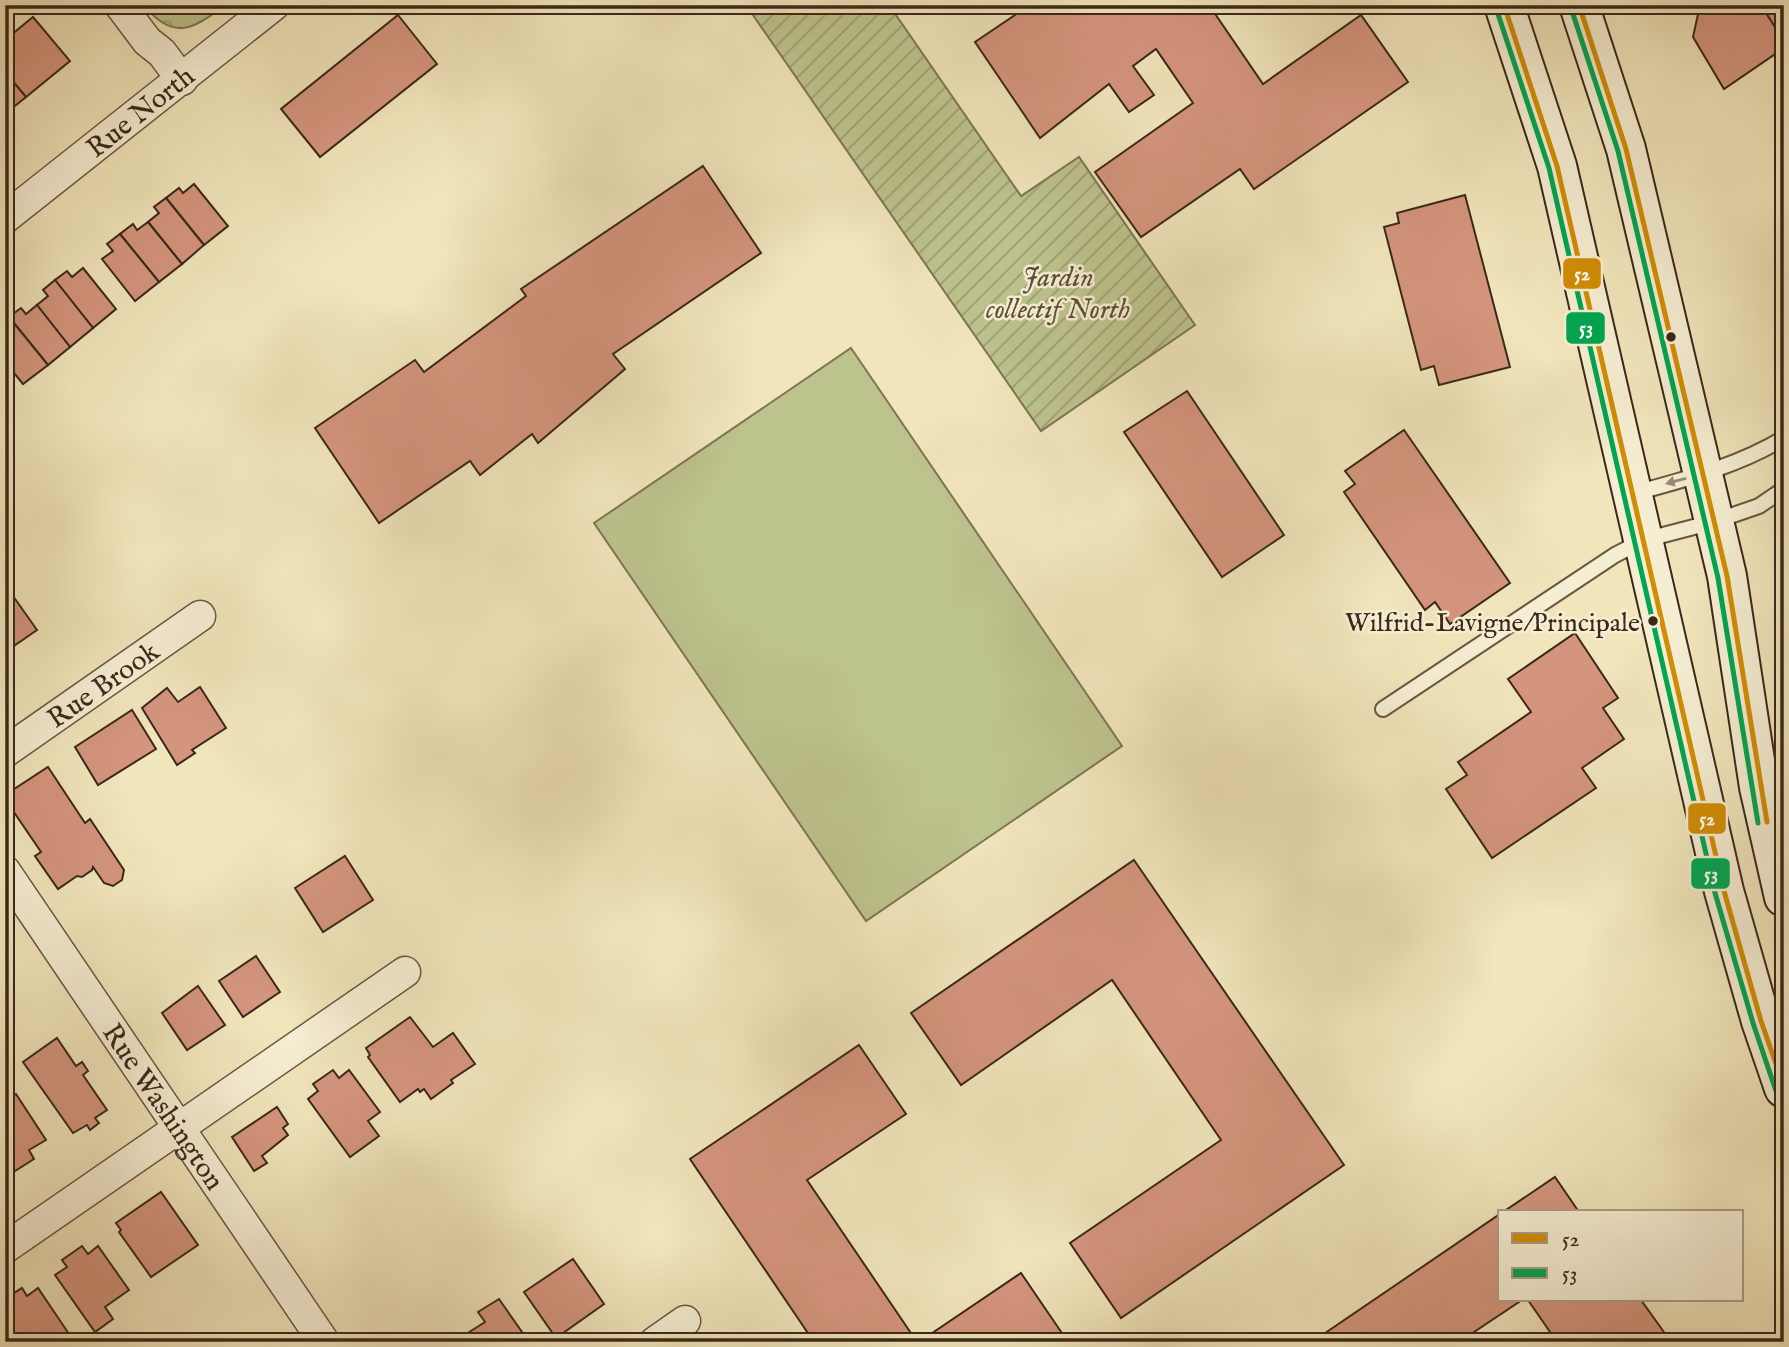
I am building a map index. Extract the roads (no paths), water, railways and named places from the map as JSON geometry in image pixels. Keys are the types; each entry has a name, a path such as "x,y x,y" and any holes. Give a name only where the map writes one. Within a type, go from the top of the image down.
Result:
{"main road":[{"path":"1504,5 1557,166 1724,891 1761,1021 1784,1087"},
{"path":"1579,5 1626,149 1727,576 1775,816 1784,897"}],"street":[{"path":"120,5 147,41 162,53 182,80"},
{"name":"Rue North","path":"5,218 275,5"},
{"name":"Rue Brook","path":"5,752 200,617"},
{"name":"Rue Washington","path":"5,871 324,1342"},
{"path":"5,1248 405,972"},
{"path":"655,1342 685,1321"}],"lane":[{"path":"1632,493 1701,474 1760,453 1784,438"},
{"path":"1383,709 1615,555 1644,540 1713,522 1759,506 1784,489"}],"place":[{"name":"Wilfrid-Lavigne/Principale","path":"1653,621"}],"park label":[{"name":"Jardin collectif North","path":"1058,292"}]}
